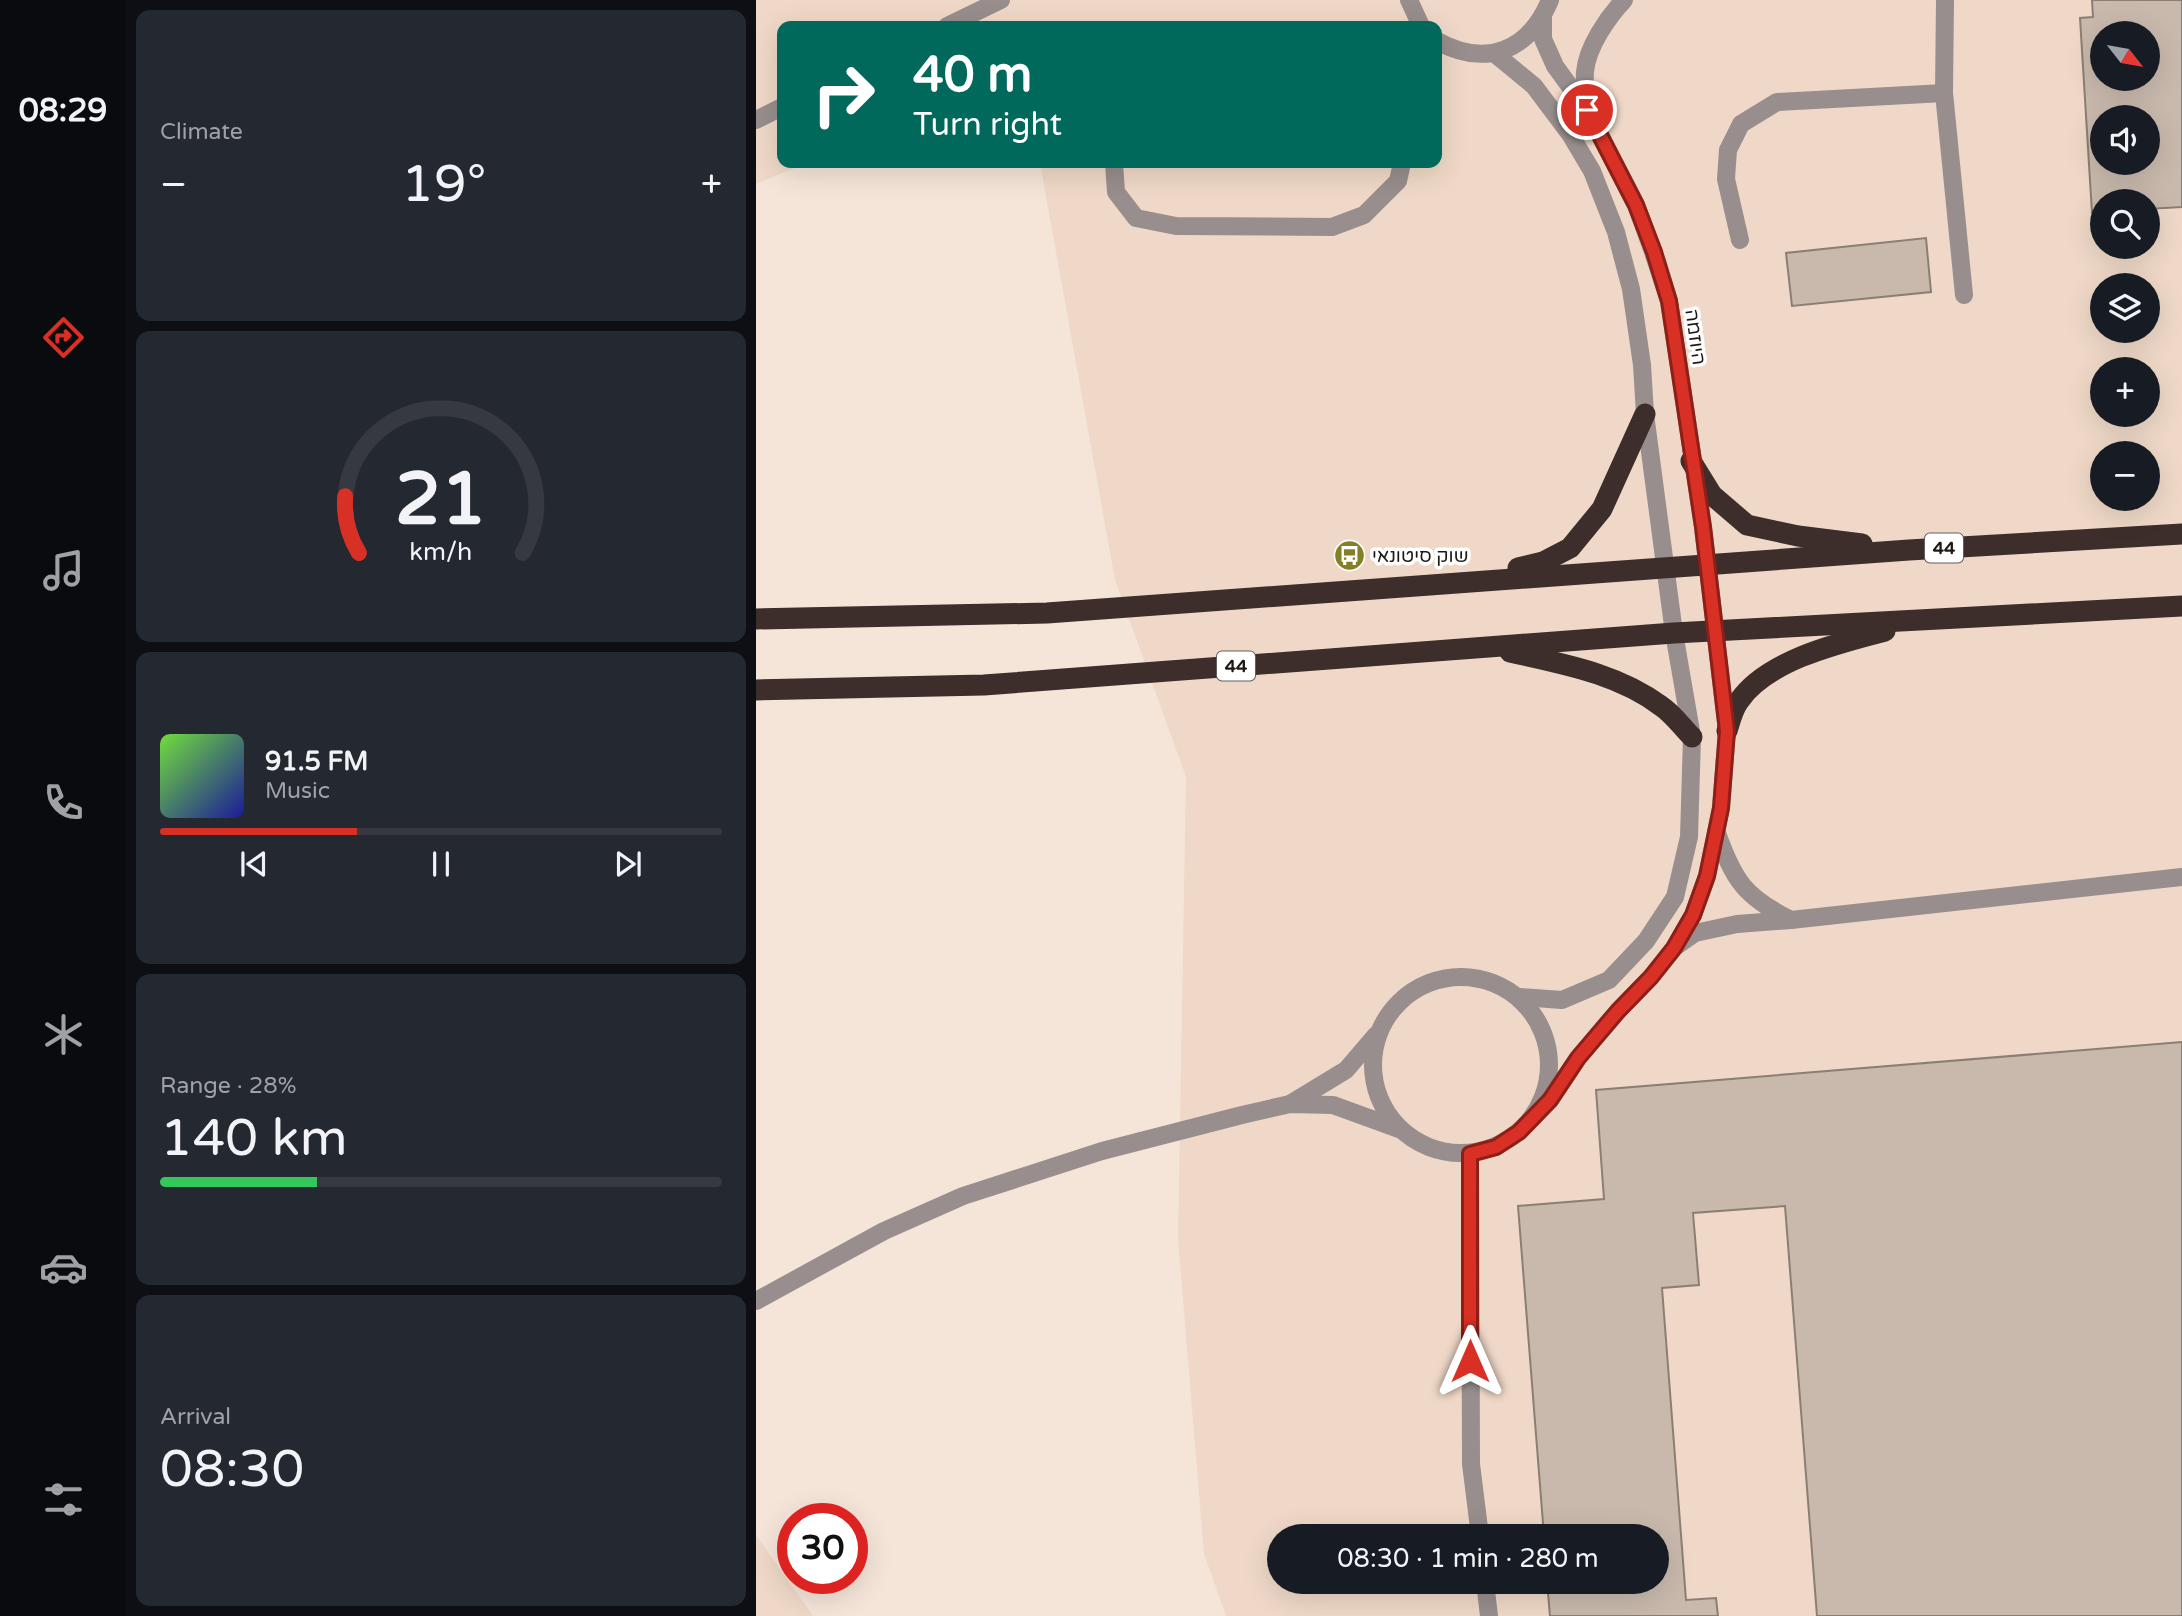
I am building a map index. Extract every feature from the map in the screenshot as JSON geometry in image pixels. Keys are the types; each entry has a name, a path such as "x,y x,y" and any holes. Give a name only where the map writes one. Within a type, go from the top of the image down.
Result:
{"highway":[{"path":"1453,583 1543,562 1570,548 1602,509 1645,414"},
{"path":"1692,461 1712,495 1747,525 1798,536 1909,550"},
{"name":"44","path":"756,619 1046,613 1707,564 2182,534"},
{"name":"44","path":"756,690 984,685 1674,633 2182,606"},
{"path":"1727,731 1737,703 1752,685 1780,667 1839,643 1929,620"},
{"path":"1487,647 1585,670 1632,687 1663,707 1692,737"}],"street":[{"path":"957,21 1001,0"},
{"path":"1409,0 1419,21"},
{"path":"1442,44 1454,51 1474,55 1494,53 1513,46 1530,34 1543,18 1550,0"},
{"path":"1587,110 1585,69 1601,29 1624,0"},
{"path":"1945,0 1944,93 1964,295"},
{"name":"היוזמה","path":"1543,18 1543,39 1555,66 1587,110 1636,205 1669,301 1707,564 1727,731 1721,808 1707,876 1693,915 1674,948"},
{"path":"1494,53 1534,86 1570,134 1592,171 1616,233 1632,289 1665,568 1692,737 1689,837 1675,897 1646,942 1609,980 1562,1000 1519,997"},
{"path":"1740,240 1726,179 1728,150 1741,124 1777,102 1944,93"},
{"path":"756,120 777,110"},
{"path":"1114,168 1116,192 1136,218 1176,226 1332,228 1364,215 1398,181 1401,168"},
{"path":"1716,831 1727,862 1745,891 1768,909 1791,920"},
{"path":"756,1301 884,1231 963,1196 1102,1151 1290,1104 1333,1105 1399,1129 1420,1144 1444,1153 1470,1154 1496,1147 1519,1132 1550,1100 1578,1058 1618,1011 1674,948 1695,933 1737,924 2182,877"},
{"path":"1290,1104 1346,1070 1379,1031 1393,1007 1415,989 1441,978 1468,976 1496,982 1519,997 1538,1021 1548,1049 1549,1080 1538,1109 1519,1132"},
{"path":"1379,1031 1372,1058 1374,1086 1383,1109 1399,1129"},
{"path":"1470,1154 1471,1464 1478,1524"},
{"path":"1486,1594 1489,1616"}],"shaded area":[{"path":"756,0 2182,0 2182,1616 1226,1616 1204,1554 1178,1239 1186,777 1115,580 1041,168 1442,168 1442,21 777,21 777,168 794,168 756,184"},
{"path":"756,1535 777,1565 777,1594 798,1594 813,1616 756,1616"}],"building":[{"path":"2092,0 2182,0 2182,207 2160,208 2160,189 2091,189 2080,18 2093,17"},
{"path":"1926,238 1931,292 1792,306 1786,253"},
{"path":"2182,1042 2182,1616 1817,1616 1785,1206 1693,1213 1699,1285 1662,1288 1686,1600 1716,1598 1718,1616 1550,1616 1548,1594 1669,1594 1669,1524 1543,1524 1518,1206 1604,1199 1596,1090"}],"place":[{"name":"שוק סיטונאי","path":"1349,556"}],"route":[{"path":"1470,1361 1470,1154 1496,1147 1519,1132 1550,1100 1578,1058 1674,948 1693,915 1707,876 1721,808 1727,731 1703,527 1669,301 1636,205 1587,110"}]}
